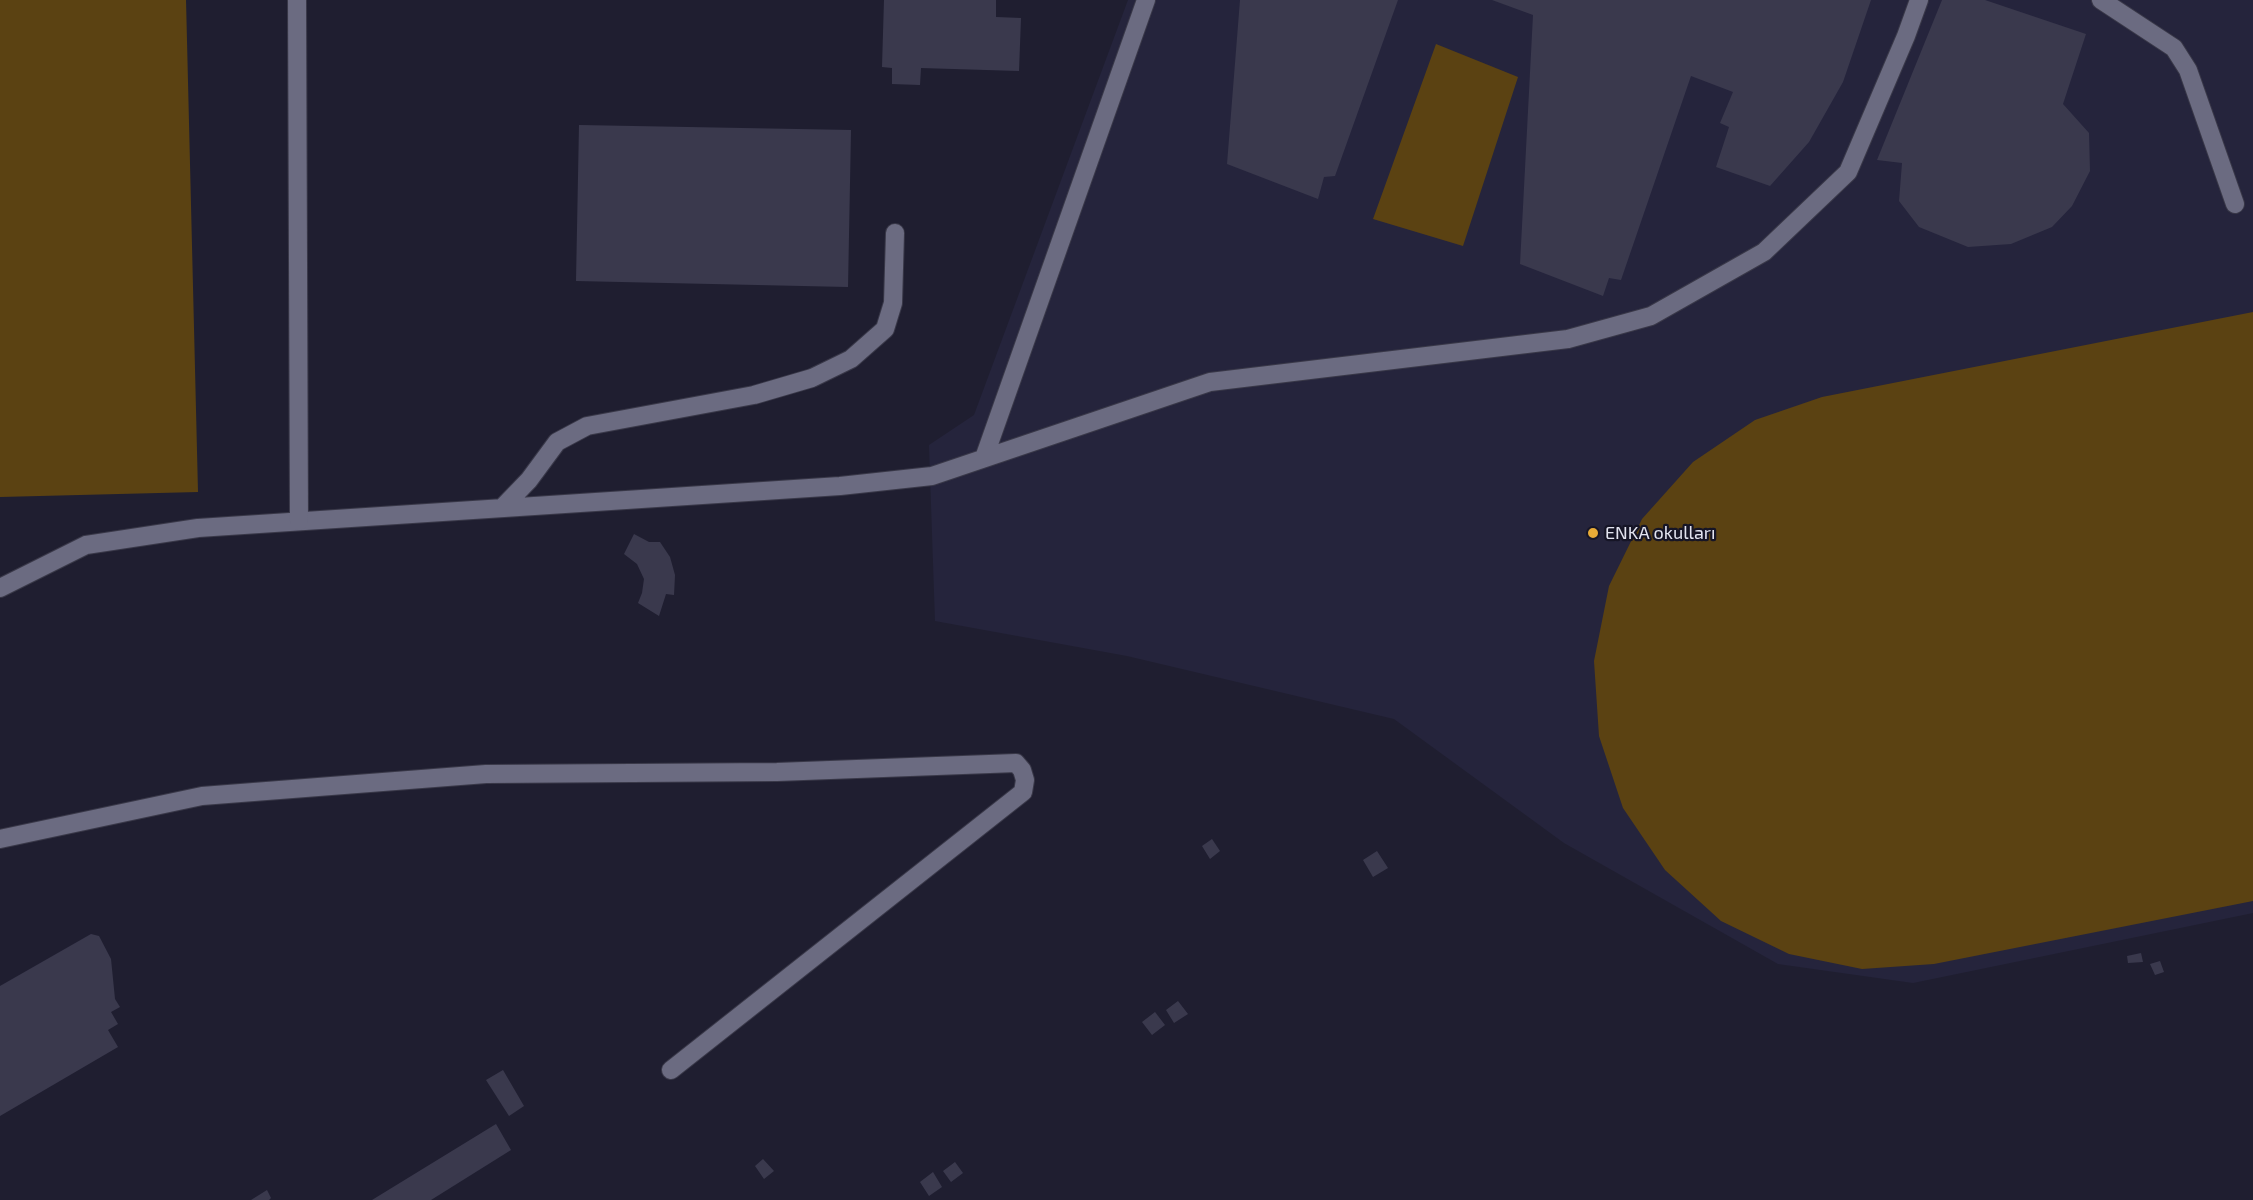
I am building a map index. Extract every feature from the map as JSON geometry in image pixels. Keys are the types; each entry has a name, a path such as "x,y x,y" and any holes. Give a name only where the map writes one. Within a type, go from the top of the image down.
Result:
{"street":[{"path":"297,0 299,521"},
{"path":"984,458 1146,0"},
{"path":"0,588 86,545 198,528 840,486 932,476 1210,382 1568,339 1651,316 1764,252 1848,172 1919,0"},
{"path":"2101,0 2174,48 2198,95 2235,204"},
{"path":"502,508 529,480 557,442 587,426 754,395 812,378 851,359 885,329 893,303 895,233"},
{"path":"0,839 202,796 486,774 777,772 1016,763 1026,780 1023,792 671,1070"}],"shaded area":[{"path":"0,0 186,0 198,492 0,497"},
{"name":"ENKA okulları","path":"1128,0 2253,0 2253,913 1913,983 1778,964 1564,843 1394,719 1127,656 935,621 929,445 974,415"},
{"path":"1436,44 1518,77 1463,246 1373,219"},
{"path":"2253,312 2253,901 1934,964 1862,969 1789,954 1721,921 1665,870 1623,808 1599,736 1594,661 1609,586 1642,519 1693,462 1755,420 1822,397"}],"building":[{"path":"884,0 996,0 996,17 1021,18 1019,71 921,68 920,85 892,84 892,68 882,67"},
{"path":"1240,0 1398,0 1335,176 1324,177 1318,199 1227,164"},
{"path":"1492,0 1871,0 1843,82 1809,142 1770,186 1716,167 1729,127 1720,123 1733,92 1691,76 1621,280 1609,278 1603,296 1520,264 1533,15"},
{"path":"1942,0 1985,0 2086,34 2063,104 2089,133 2090,171 2072,206 2052,227 2011,244 1968,247 1919,227 1899,201 1902,163 1877,160"},
{"path":"579,125 851,130 848,287 576,281"},
{"path":"634,534 649,542 660,542 670,557 675,575 674,595 666,594 659,616 638,603 644,579 637,564 624,554"},
{"path":"1212,839 1220,851 1210,859 1202,846"},
{"path":"1377,851 1388,868 1373,877 1363,860"},
{"path":"91,934 99,936 111,959 115,999 120,1007 111,1012 118,1024 108,1030 118,1047 0,1116 0,986"},
{"path":"2141,953 2143,962 2128,963 2127,956"},
{"path":"2160,961 2164,972 2155,975 2150,964"},
{"path":"1178,1001 1188,1014 1174,1023 1166,1010"},
{"path":"1155,1012 1165,1025 1152,1035 1142,1022"},
{"path":"503,1070 524,1106 509,1116 486,1080"},
{"path":"496,1124 511,1150 431,1200 372,1200"},
{"path":"763,1159 774,1171 764,1179 755,1166"},
{"path":"955,1162 963,1173 951,1182 943,1171"},
{"path":"933,1172 942,1187 929,1196 920,1182"},
{"path":"267,1190 271,1198 269,1200 251,1200"}],"place":[{"name":"ENKA okulları","path":"1593,533"}]}
